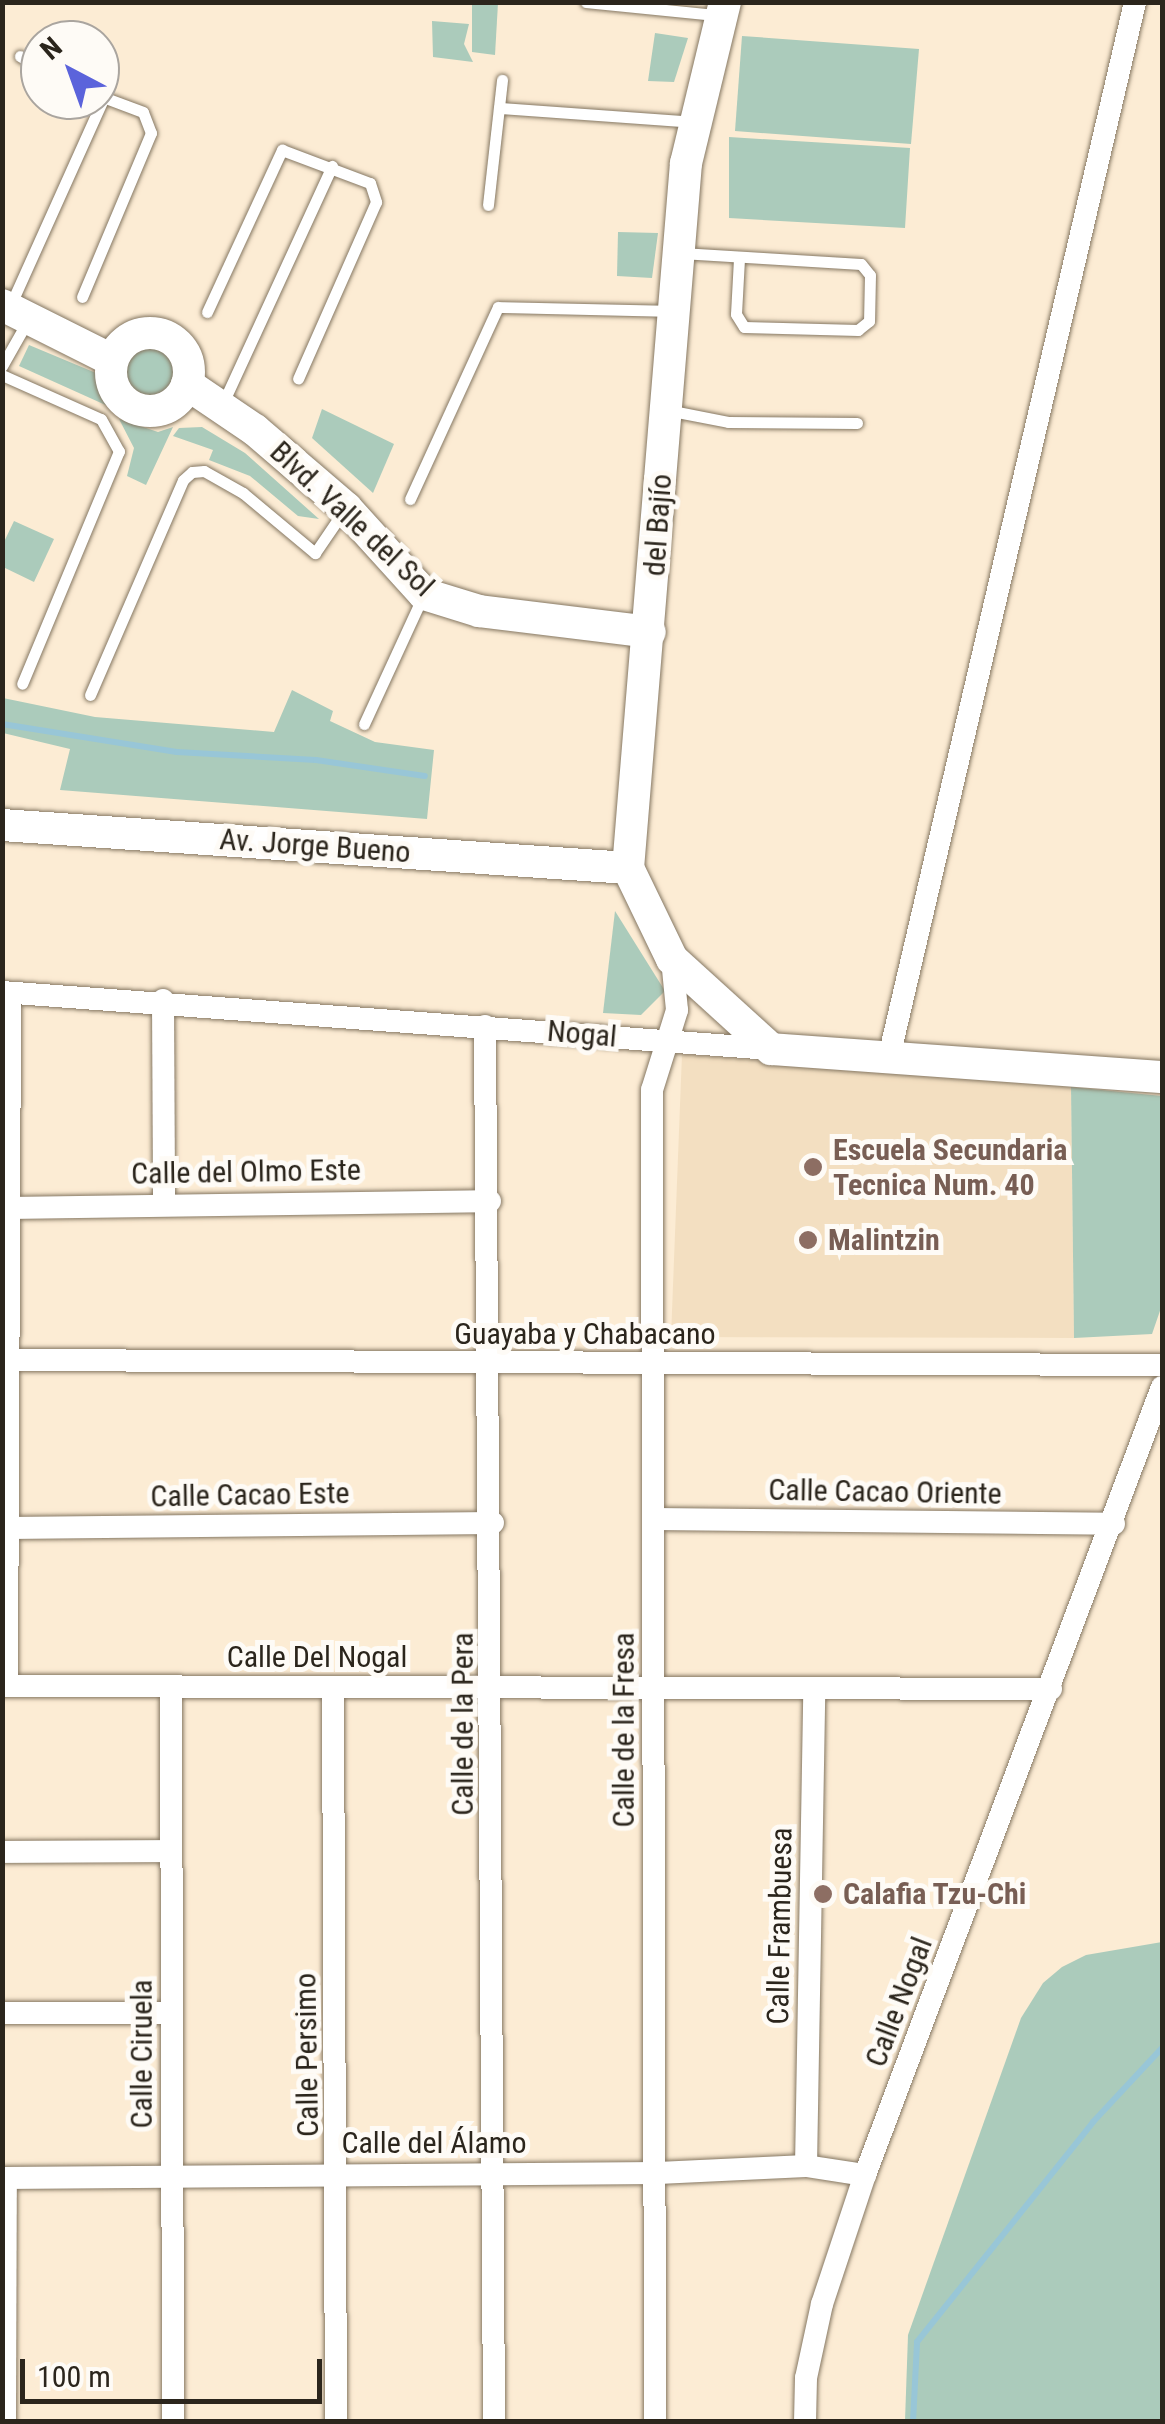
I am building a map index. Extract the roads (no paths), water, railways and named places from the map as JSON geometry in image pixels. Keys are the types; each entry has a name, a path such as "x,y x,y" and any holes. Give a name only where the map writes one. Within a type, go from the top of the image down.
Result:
{"street":[{"path":"889,1057 1135,2"},
{"name":"del Bajío","path":"628,868 693,122 723,9"},
{"path":"14,310 112,360"},
{"path":"134,336 167,336 188,362 187,384 175,402 143,411 116,393 112,360 134,336"},
{"name":"Blvd. Valle del Sol","path":"187,384 346,508 424,594 478,612 650,632"},
{"name":"Av. Jorge Bueno","path":"2,825 628,868"},
{"path":"628,868 672,959 676,1010 668,1042"},
{"path":"672,959 771,1049"},
{"path":"5,1686 6,993"},
{"name":"Nogal","path":"6,993 163,1000 668,1042 1162,1077"},
{"path":"163,1000 164,1202"},
{"name":"Calle de la Pera","path":"485,1026 490,1201 494,2422"},
{"name":"Calle de la Fresa","path":"655,2422 658,2173 652,1688 656,1519 652,1090 668,1042"},
{"name":"Calle del Olmo Este","path":"5,1208 164,1202 490,1201"},
{"name":"Guayaba y Chabacano","path":"8,1360 490,1366 1162,1365"},
{"name":"Calle Nogal","path":"805,2422 806,2378 822,2304 865,2175 1114,1524 1162,1387"},
{"name":"Calle Cacao Oriente","path":"656,1519 1114,1524"},
{"name":"Calle Cacao Este","path":"8,1528 492,1523"},
{"name":"Calle Del Nogal","path":"5,1686 1052,1688"},
{"name":"Calle Ciruela","path":"171,1687 173,2422"},
{"name":"Calle Persimo","path":"333,1687 338,2173 336,2422"},
{"name":"Calle Frambuesa","path":"806,2166 814,1688"},
{"path":"2,1852 171,1851"},
{"path":"2,2013 172,2013"},
{"name":"Calle del Álamo","path":"4,2178 658,2173 806,2166 865,2175"},
{"path":"4,2178 5,2422"}],"lane":[{"path":"586,2 723,9"},
{"path":"488,205 502,80"},
{"path":"82,296 151,133 143,112 120,103"},
{"path":"499,108 693,122"},
{"path":"2,366 14,310 92,120"},
{"path":"206,312 274,158 293,151 370,183 376,202 298,379"},
{"path":"220,407 332,166"},
{"path":"679,253 739,260 861,264 870,276 869,321 858,330 744,327 736,314 739,260"},
{"path":"410,499 498,307 675,312"},
{"path":"2,374 101,420 119,451 22,684"},
{"path":"667,410 728,422 856,424"},
{"path":"90,695 183,480 192,472 204,471 243,493 315,553 346,508"},
{"path":"364,724 424,594"}],"waterway":[{"path":"2,724 177,752 316,760 425,776"},
{"path":"913,2422 917,2342 1093,2122 1162,2048"}],"place":[{"name":"Escuela Secundaria Tecnica Num. 40","path":"813,1167"},
{"name":"Malintzin","path":"808,1240"},
{"name":"Calafia Tzu-Chi","path":"823,1894"}]}
